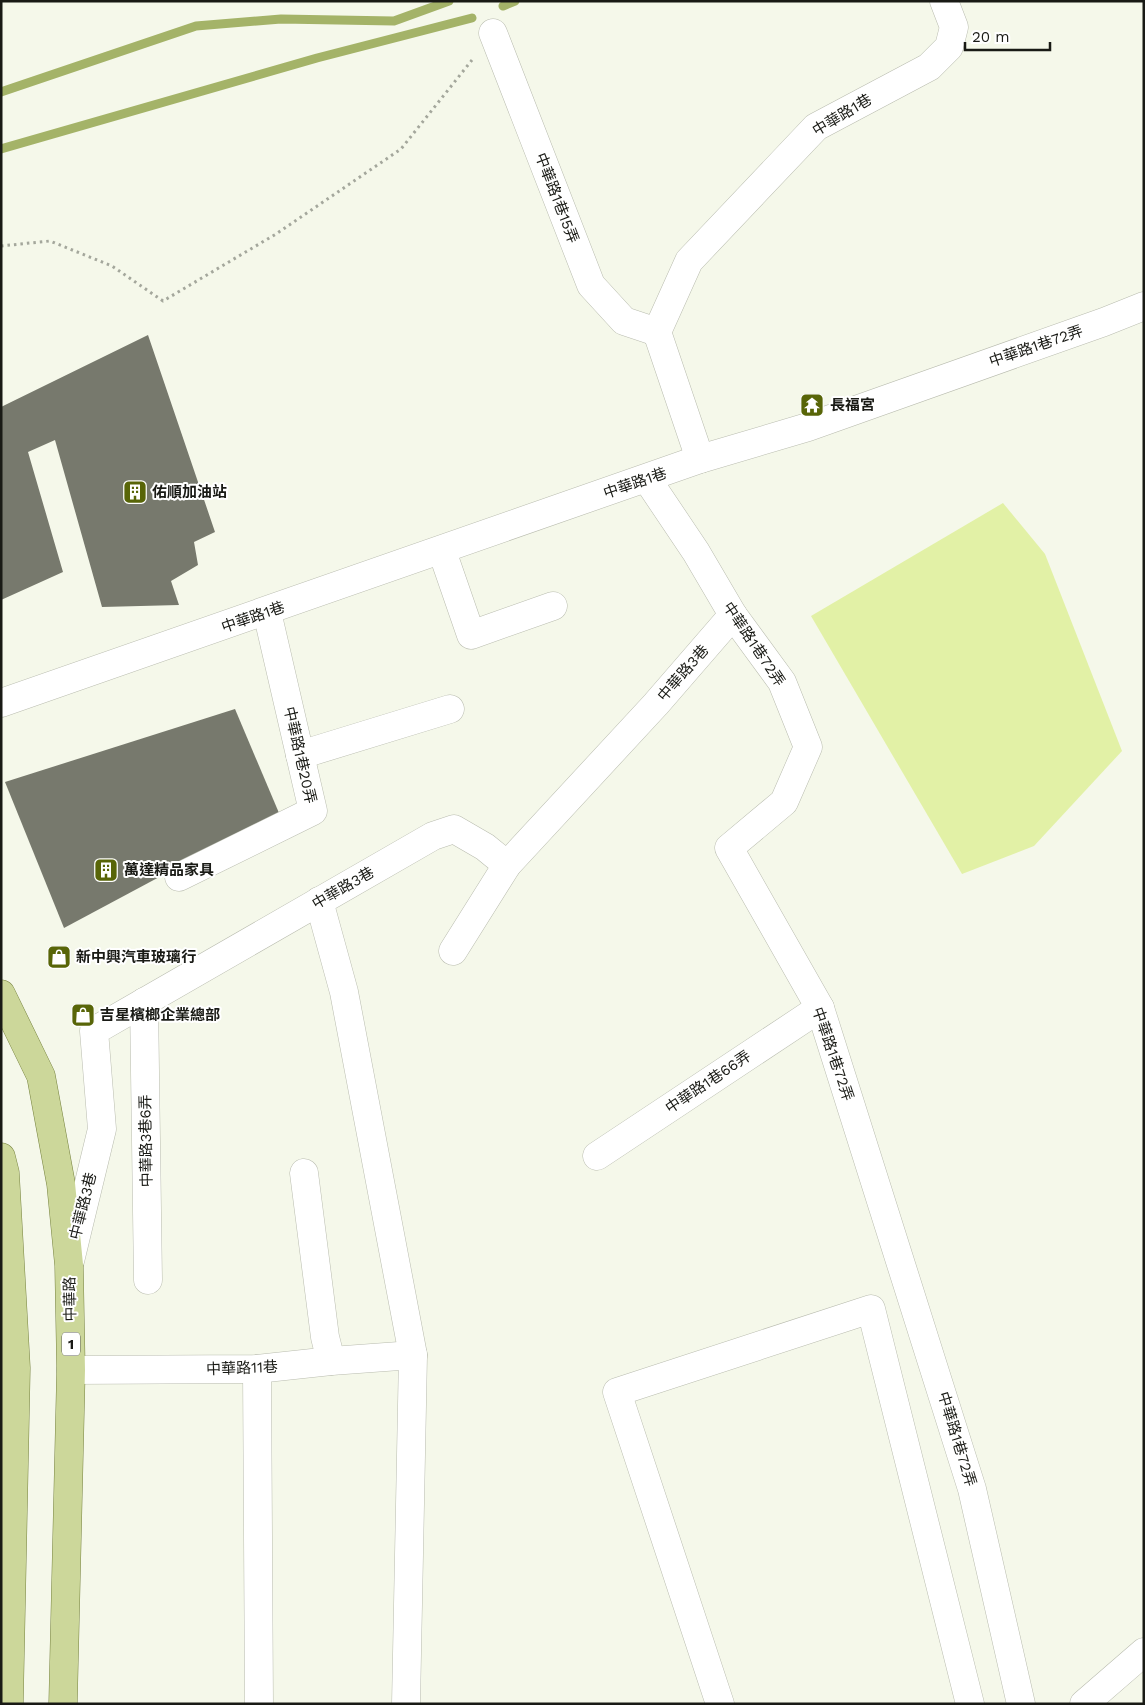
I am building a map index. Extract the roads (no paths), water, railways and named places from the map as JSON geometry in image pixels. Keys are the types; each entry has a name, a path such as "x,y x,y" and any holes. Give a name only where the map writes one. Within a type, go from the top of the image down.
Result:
{"main road":[{"name":"中華路","path":"1,994 41,1076 61,1184 69,1265 71,1370 63,1704"},
{"path":"2,1168 9,1368 9,1704"}],"street":[{"name":"中華路1巷","path":"657,332 689,261 816,127 929,66 949,47 954,28 944,1"},
{"name":"中華路1巷15弄","path":"493,33 591,285 624,321 657,332"},
{"name":"中華路1巷72弄","path":"700,460 817,424 1078,332 1144,306"},
{"path":"657,332 700,460"},
{"name":"中華路1巷","path":"1,703 700,460"},
{"name":"中華路1巷72弄","path":"647,479 696,552 733,615 782,682 808,746 784,802 729,848 820,1008 972,1489 1021,1704"},
{"path":"442,550 471,635 553,606"},
{"name":"中華路1巷20弄","path":"180,877 313,811 267,612"},
{"name":"中華路3巷","path":"69,1265 102,1129 94,1031 433,836 454,829 485,847 507,865 656,704 733,615"},
{"path":"300,755 450,709"},
{"path":"453,951 507,865"},
{"path":"319,902 344,992 413,1355 406,1704"},
{"name":"中華路3巷6弄","path":"144,1002 148,1280"},
{"name":"中華路1巷66弄","path":"597,1156 820,1008"},
{"path":"304,1173 325,1337 331,1361"},
{"path":"720,1704 617,1392 871,1309 970,1704"},
{"name":"中華路11巷","path":"71,1370 257,1369 413,1355"},
{"path":"257,1369 259,1704"},
{"path":"1084,1704 1144,1652"}],"waterway":[{"path":"1,92 196,26 281,19 394,21 449,1"},
{"path":"503,6 515,1"},
{"path":"1,149 317,58 472,18"}],"place":[{"name":"長福宮","path":"812,405"},
{"name":"佑順加油站","path":"135,492"},
{"name":"萬達精品家具","path":"106,870"},
{"name":"新中興汽車玻璃行","path":"59,957"},
{"name":"吉星檳榔企業總部","path":"83,1015"}]}
